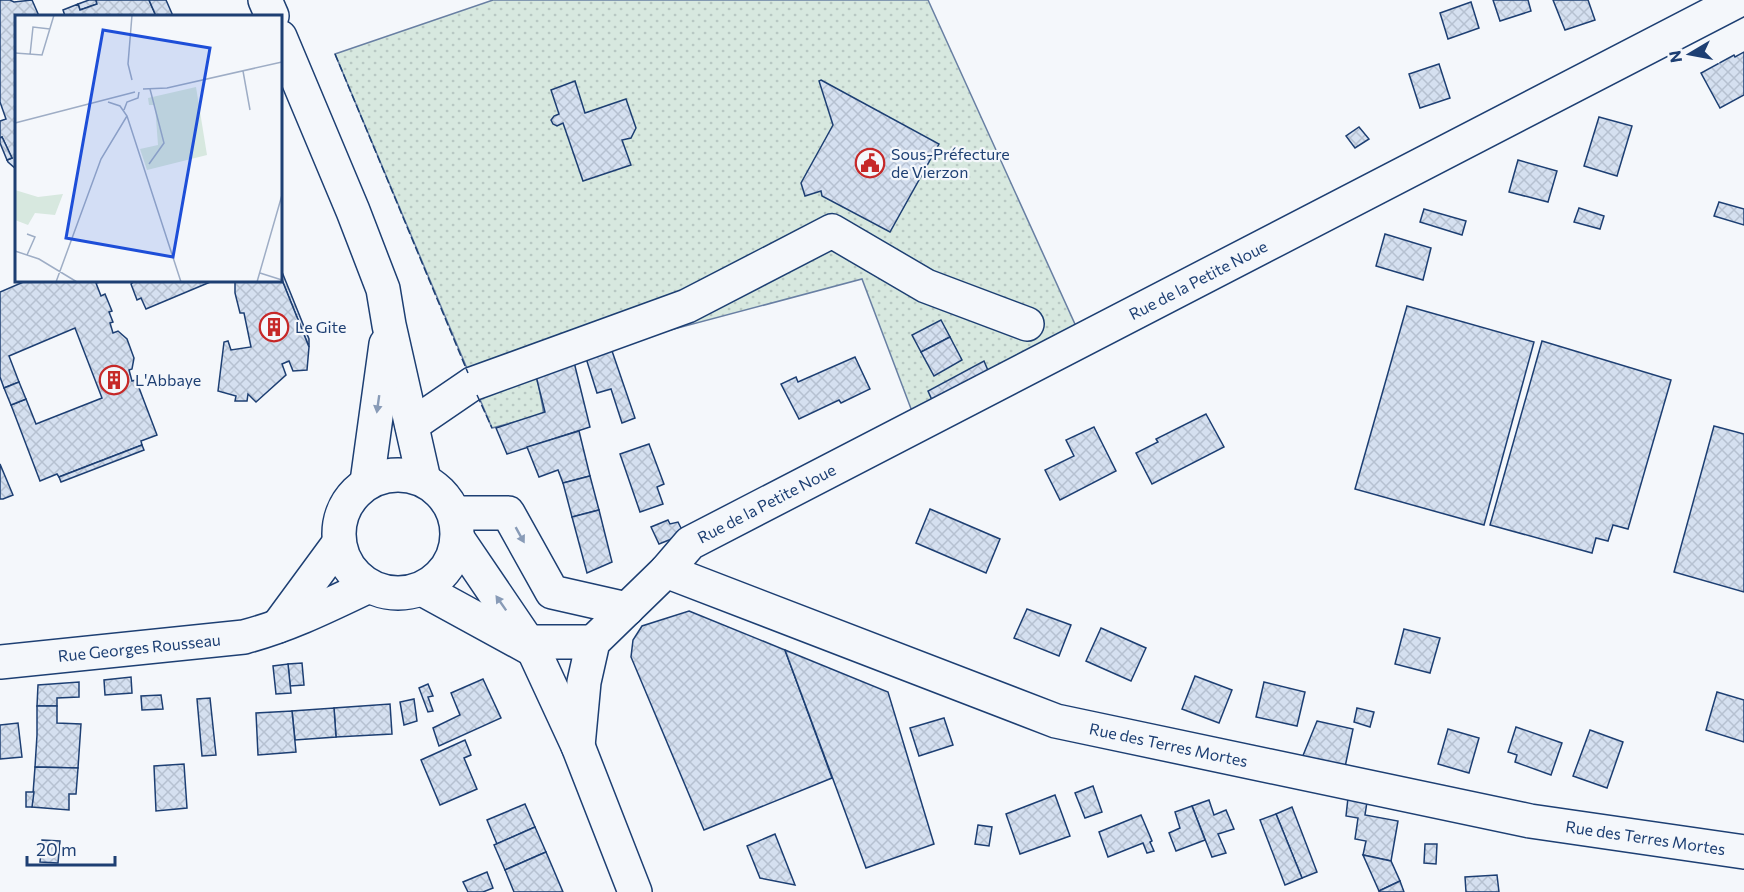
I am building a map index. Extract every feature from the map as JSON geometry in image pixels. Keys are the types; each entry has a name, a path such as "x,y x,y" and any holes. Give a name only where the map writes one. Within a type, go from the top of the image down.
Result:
{"street":[{"path":"265,0 272,15"},
{"name":"Rue de la Petite Noue","path":"666,571 690,543 1739,0"},
{"path":"282,43 383,289 424,480"},
{"path":"412,425 472,384 687,306 832,231 926,286 1027,324"},
{"path":"367,482 389,325"},
{"path":"456,526 454,555 447,569 422,589 404,594 386,592 369,586 355,574 345,560 339,543 339,527 343,511 353,494 367,482 386,475 405,474 424,480 437,488 447,499 456,526 531,646 578,746 635,892"},
{"path":"456,526 508,513 552,592 627,609"},
{"path":"276,628 339,543"},
{"path":"578,746 584,682 593,642 666,571"},
{"name":"Rue des Terres Mortes","path":"666,571 1056,721 1530,821 1744,852"},
{"name":"Rue Georges Rousseau","path":"0,662 244,637 276,628 369,586"},
{"path":"422,589 531,646 593,642"}],"shaded area":[{"path":"493,0 928,0 1079,333 916,422 862,279 535,366 544,414 492,428 335,54"}],"building":[{"path":"0,0 14,2 32,0 39,15 15,15 15,168 7,160 12,158 2,137 0,138 0,121 6,119 0,102"},
{"path":"96,0 97,4 80,10 78,4"},
{"path":"96,0 149,0 156,15 65,15 63,10 78,4 80,10 97,4"},
{"path":"149,0 166,0 173,15 156,15"},
{"path":"1493,0 1528,0 1531,11 1500,21"},
{"path":"1553,0 1588,0 1595,20 1565,30"},
{"path":"1471,2 1479,28 1448,39 1440,13"},
{"path":"1744,52 1744,95 1720,108 1701,73"},
{"path":"1439,64 1450,98 1420,108 1409,74"},
{"name":"Sous-Préfecture de Vierzon","path":"821,80 939,144 890,232 822,196 821,191 805,196 801,183 833,125 819,81"},
{"path":"575,81 585,113 626,99 636,128 631,138 622,140 631,165 583,181 563,123 557,126 551,120 559,114 551,90"},
{"path":"1599,117 1632,126 1617,176 1584,166"},
{"path":"1359,127 1369,139 1355,148 1346,136"},
{"path":"2,137 12,158 7,160 0,143"},
{"path":"1518,160 1557,171 1548,202 1509,192"},
{"path":"1719,202 1744,209 1744,225 1714,216"},
{"path":"1579,208 1604,216 1600,229 1574,222"},
{"path":"1424,209 1466,221 1462,235 1420,222"},
{"path":"1385,234 1431,248 1423,280 1376,266"},
{"path":"282,272 309,339 309,347 282,280"},
{"name":"Le Gite","path":"282,280 309,347 307,370 293,371 289,361 282,364 286,375 256,402 248,394 247,401 235,401 236,396 218,391 224,342 228,341 231,350 251,347 244,313 240,313 235,282 282,282"},
{"name":"L'Abbaye","path":"23,282 101,282 96,283 101,296 105,294 112,311 109,312 113,322 110,323 113,333 118,331 127,339 134,358 132,369 129,370 132,381 136,380 157,435 141,441 142,445 59,477 57,474 40,481 11,405 26,399 36,424 102,398 75,328 9,356 19,382 4,388 0,377 0,292"},
{"path":"134,282 210,282 146,309 141,298 137,300 131,284"},
{"path":"1407,306 1534,342 1484,525 1355,489"},
{"path":"941,320 950,337 921,352 912,335"},
{"path":"950,337 962,360 934,376 921,352"},
{"path":"1542,341 1671,380 1628,529 1613,525 1608,541 1596,538 1592,553 1490,525"},
{"path":"611,348 635,418 622,423 611,389 597,393 585,355"},
{"path":"855,357 870,389 841,403 839,400 799,419 781,384 796,377 798,382"},
{"path":"573,358 590,427 507,454 496,428 545,412 534,368"},
{"path":"984,361 992,380 936,409 928,391"},
{"path":"19,382 26,399 11,405 4,388"},
{"path":"1206,414 1224,447 1152,484 1136,453 1158,442 1156,439"},
{"path":"1714,426 1744,434 1744,592 1674,572"},
{"path":"1094,427 1116,471 1060,500 1045,470 1074,456 1066,440"},
{"path":"579,431 590,476 563,483 558,470 539,477 527,447"},
{"path":"649,444 664,484 657,487 663,504 640,512 620,454"},
{"path":"142,445 144,450 61,482 59,477"},
{"path":"0,464 13,495 3,499 0,499"},
{"path":"590,476 599,510 572,517 563,483"},
{"path":"930,509 1000,539 986,573 916,543"},
{"path":"599,510 612,562 587,573 572,517"},
{"path":"668,520 670,524 678,522 684,534 659,544 651,527"},
{"path":"1027,609 1071,625 1059,656 1014,638"},
{"path":"689,611 785,650 832,778 704,830 631,657 633,640 642,626"},
{"path":"1101,628 1146,648 1131,681 1086,661"},
{"path":"1404,629 1440,638 1430,673 1395,664"},
{"path":"785,650 888,692 934,844 866,868"},
{"path":"302,663 304,685 290,686 288,664"},
{"path":"288,664 291,693 276,694 273,666"},
{"path":"1195,676 1232,690 1219,723 1182,709"},
{"path":"131,677 132,693 105,695 104,680"},
{"path":"483,679 501,718 439,746 433,728 460,715 451,693"},
{"path":"79,682 79,697 57,698 57,706 37,706 38,685"},
{"path":"1264,682 1305,692 1297,726 1256,717"},
{"path":"428,684 433,696 428,697 433,711 428,712 419,688"},
{"path":"1717,692 1744,700 1744,742 1706,730"},
{"path":"161,695 163,709 142,710 141,696"},
{"path":"210,698 216,755 202,756 197,699"},
{"path":"414,699 417,721 404,725 400,702"},
{"path":"390,704 392,734 336,737 334,708"},
{"path":"37,706 57,706 57,723 81,724 78,768 35,767"},
{"path":"334,708 336,737 295,740 292,711"},
{"path":"1357,708 1374,712 1370,727 1354,722"},
{"path":"292,711 296,752 258,755 256,713"},
{"path":"944,718 953,745 919,756 910,728"},
{"path":"1317,721 1353,729 1345,767 1302,758"},
{"path":"18,723 22,757 0,759 0,725"},
{"path":"1516,727 1562,743 1551,775 1515,762 1517,755 1508,752"},
{"path":"1448,729 1479,738 1469,773 1438,764"},
{"path":"1590,730 1623,742 1607,788 1573,776"},
{"path":"465,740 471,755 464,758 477,789 440,805 421,760"},
{"path":"184,764 187,808 156,811 154,766"},
{"path":"35,767 78,768 76,794 69,794 69,810 32,807"},
{"path":"1093,786 1102,812 1085,818 1075,793"},
{"path":"26,792 34,792 32,807 26,807"},
{"path":"1055,795 1070,836 1020,854 1006,814"},
{"path":"1348,798 1367,802 1365,815 1398,821 1391,861 1363,855 1366,841 1355,839 1358,818 1346,816"},
{"path":"1209,800 1214,815 1226,810 1234,829 1218,834 1226,853 1212,857 1192,806"},
{"path":"525,804 535,827 497,844 487,820"},
{"path":"1192,806 1205,840 1176,851 1169,833 1180,828 1175,812"},
{"path":"1292,807 1317,872 1302,878 1276,814"},
{"path":"1276,814 1302,878 1285,885 1260,820"},
{"path":"1141,815 1154,851 1147,853 1143,843 1108,857 1099,832"},
{"path":"978,825 992,827 989,846 975,844"},
{"path":"535,827 546,852 505,870 494,845"},
{"path":"775,834 795,885 760,878 747,846"},
{"path":"42,840 60,841 58,863 40,862"},
{"path":"1425,844 1437,844 1436,864 1424,863"},
{"path":"546,852 563,892 514,892 505,870"},
{"path":"1363,855 1391,861 1400,881 1379,891"},
{"path":"487,872 493,888 483,892 468,892 463,882"},
{"path":"1497,875 1499,892 1466,892 1465,877"},
{"path":"1400,881 1404,892 1379,891"}],"fence":[{"path":"335,54 468,373"},
{"path":"477,395 492,428"}],"place":[{"name":"Sous-Préfecture de Vierzon","path":"870,163"},
{"name":"Le Gite","path":"274,327"},
{"name":"L'Abbaye","path":"114,380"}]}
